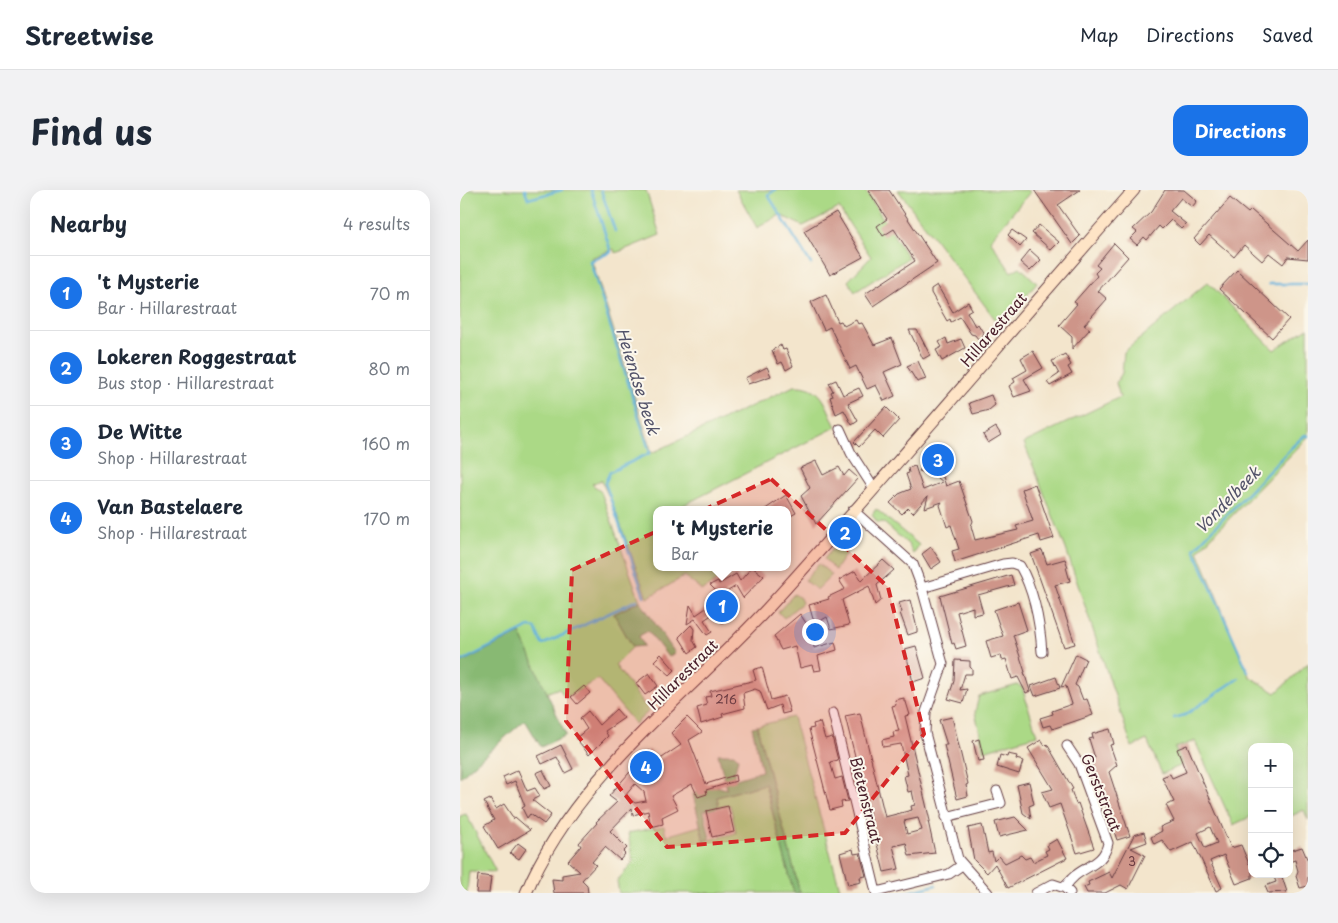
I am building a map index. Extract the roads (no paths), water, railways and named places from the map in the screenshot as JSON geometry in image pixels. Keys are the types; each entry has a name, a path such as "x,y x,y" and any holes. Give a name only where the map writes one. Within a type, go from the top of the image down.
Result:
{"main road":[{"name":"Hillarestraat","path":"526,893 555,839 589,790 742,635 1134,190"}],"street":[{"path":"840,429 851,453 873,487"},
{"path":"853,510 913,564 922,588 942,664 926,712 925,733 954,850 962,865 988,893"},
{"path":"922,588 1003,564 1012,563 1020,566 1026,577 1040,628 1042,652"},
{"name":"Bietenstraat","path":"833,714 874,893 949,874 962,865"},
{"name":"Gerststraat","path":"1067,746 1079,764 1108,843 1106,854 1100,860 1075,874 1067,890"},
{"path":"946,817 1000,803 997,791"},
{"path":"1036,893 1053,884 1067,890"}],"waterway":[{"name":"Heiendse beek","path":"525,190 528,199 562,190"},
{"name":"Heiendse beek","path":"591,190 611,252 590,261 650,453 610,472 605,483 644,596"},
{"path":"601,190 615,231"},
{"path":"775,190 768,195 811,264"},
{"path":"1269,284 1308,284"},
{"name":"Vondelbeek","path":"1248,672 1194,549 1292,447 1305,435 1308,436"},
{"name":"Heiendse beek","path":"460,662 529,627 535,628 542,644 546,643 637,600"},
{"name":"Vondelbeek","path":"1174,718 1185,715 1239,678"},
{"name":"Vondelbeek","path":"904,893 936,885"}],"place":[{"name":"De Witte","path":"938,460"},
{"name":"Lokeren Roggestraat","path":"845,533"},
{"name":"'t Mysterie","path":"722,606"},
{"name":"Van Bastelaere","path":"646,767"}]}
